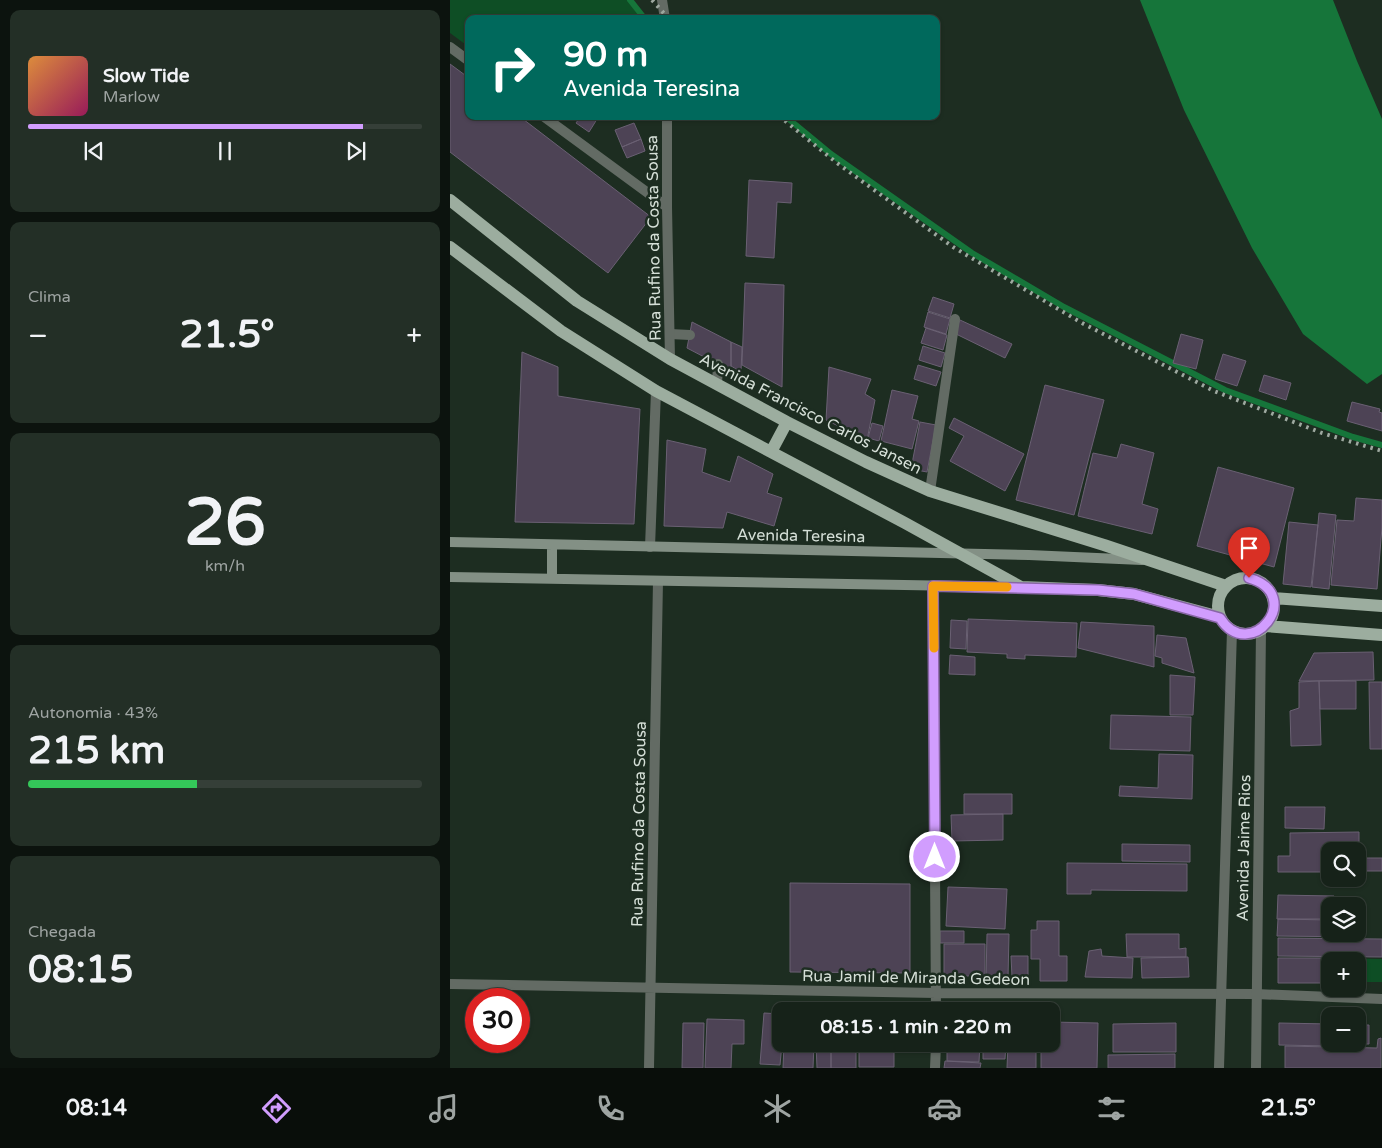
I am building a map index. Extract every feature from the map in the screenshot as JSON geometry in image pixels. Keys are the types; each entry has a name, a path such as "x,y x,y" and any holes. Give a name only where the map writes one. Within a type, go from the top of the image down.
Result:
{"main road":[{"name":"Avenida Francisco Carlos Jansen","path":"450,200 577,301 670,358 787,422 866,462 930,491 1226,586"},
{"path":"450,247 561,331 656,391 1021,587"},
{"path":"771,452 787,422"},
{"name":"Avenida Teresina","path":"450,542 960,553 1150,561"},
{"path":"552,545 552,579"},
{"path":"450,577 1098,590 1134,594 1220,618"},
{"path":"1263,628 1269,621 1274,606 1273,598 1264,584 1249,578 1240,578 1232,581 1221,593 1218,609 1220,618 1227,627 1239,633 1247,633 1263,628 1382,635"},
{"path":"1273,598 1382,606"}],"street":[{"path":"662,0 664,15"},
{"path":"450,47 465,58"},
{"path":"549,120 667,207"},
{"name":"Rua Rufino da Costa Sousa","path":"667,120 670,358"},
{"path":"930,491 955,319"},
{"path":"670,334 690,334"},
{"path":"717,384 718,364"},
{"path":"650,547 656,391"},
{"name":"Rua Rufino da Costa Sousa","path":"650,1068 658,581"},
{"path":"933,586 936,1002"},
{"name":"Avenida Jaime Rios","path":"1256,1068 1263,628"},
{"name":"Avenida Jaime Rios","path":"1219,1068 1232,630"},
{"name":"Rua Jamil de Miranda Gedeon","path":"450,984 650,986 936,993 1256,994 1382,999"},
{"path":"935,1068 936,1052"}],"shaded area":[{"path":"450,0 630,0 642,15 465,15 465,44 450,33"},
{"path":"1140,0 1333,0 1382,119 1382,374 1367,384 1303,334 1252,248 1184,110"},
{"path":"1366,959 1382,959 1382,982 1366,982"}],"building":[{"path":"450,64 465,75 465,120 524,120 651,217 608,273 450,152"},
{"path":"578,120 596,120 589,132 576,123"},
{"path":"634,123 641,139 622,147 615,130"},
{"path":"641,139 645,151 627,158 622,147"},
{"path":"749,180 792,183 791,203 777,202 774,258 746,256"},
{"path":"745,283 784,285 782,387 742,365"},
{"path":"933,297 954,304 950,318 928,311"},
{"path":"928,312 950,319 946,334 924,327"},
{"path":"960,320 1012,344 1005,358 954,333"},
{"path":"692,322 731,342 731,366 729,370 687,348"},
{"path":"926,328 947,335 943,350 921,343"},
{"path":"1181,334 1203,340 1196,369 1173,363"},
{"path":"731,342 742,347 741,372 731,366"},
{"path":"923,346 945,353 941,367 919,360"},
{"path":"522,352 558,367 558,396 640,409 634,524 515,522"},
{"path":"1223,354 1246,361 1237,386 1215,379"},
{"path":"918,365 941,372 936,386 914,379"},
{"path":"829,367 871,379 865,394 875,400 867,440 826,420"},
{"path":"1264,375 1291,383 1286,400 1259,391"},
{"path":"1045,385 1104,400 1074,515 1016,500"},
{"path":"892,390 918,396 912,419 919,421 912,449 881,441"},
{"path":"1352,402 1380,409 1379,412 1382,413 1382,431 1347,421"},
{"path":"954,418 1024,454 1005,491 950,461 964,436 949,428"},
{"path":"920,422 936,425 927,472 911,469"},
{"path":"872,423 883,426 879,441 868,438"},
{"path":"667,440 706,449 702,472 730,482 738,456 773,474 767,493 782,498 774,526 727,512 723,528 664,526"},
{"path":"1121,444 1154,453 1142,504 1158,509 1152,534 1078,516 1093,453 1117,458"},
{"path":"1218,467 1294,488 1274,567 1197,546"},
{"path":"1356,498 1382,500 1382,527 1377,589 1331,585 1337,520 1354,521"},
{"path":"1319,513 1336,515 1329,589 1312,587"},
{"path":"1289,522 1318,525 1311,587 1283,584"},
{"path":"968,619 1077,623 1076,657 1025,655 1025,659 1007,658 1007,654 967,652"},
{"path":"951,620 967,621 966,649 950,648"},
{"path":"1081,622 1154,626 1154,667 1078,648"},
{"path":"1157,635 1186,638 1194,673 1162,663 1162,658 1155,656"},
{"path":"1373,652 1374,680 1299,681 1314,653"},
{"path":"950,655 975,657 975,675 949,674"},
{"path":"1170,675 1195,677 1193,715 1170,715"},
{"path":"1319,681 1321,745 1291,746 1290,711 1299,708 1299,682"},
{"path":"1319,681 1356,681 1356,709 1320,709"},
{"path":"1369,682 1382,682 1382,749 1370,749"},
{"path":"1111,715 1191,717 1190,751 1110,749"},
{"path":"1159,754 1193,755 1192,799 1119,796 1120,786 1158,788"},
{"path":"964,794 1012,794 1012,814 964,814"},
{"path":"1285,807 1325,807 1324,829 1285,828"},
{"path":"1003,814 1003,840 952,841 951,815"},
{"path":"1359,832 1359,842 1321,842 1321,872 1278,872 1278,856 1290,856 1290,833"},
{"path":"1122,844 1190,845 1190,862 1122,861"},
{"path":"1366,858 1382,858 1382,871 1366,871"},
{"path":"1067,863 1187,864 1187,891 1091,890 1091,894 1067,894"},
{"path":"790,883 910,884 910,973 790,972"},
{"path":"948,887 1007,889 1005,929 946,926"},
{"path":"1278,895 1334,896 1321,897 1321,919 1277,919"},
{"path":"1278,919 1321,920 1321,937 1277,936"},
{"path":"1037,921 1059,921 1059,956 1067,956 1067,981 1040,981 1040,959 1031,959 1031,930 1037,930"},
{"path":"940,931 964,931 964,943 940,943"},
{"path":"987,934 1009,934 1008,978 986,978"},
{"path":"1126,934 1179,934 1179,949 1186,948 1186,957 1127,957"},
{"path":"1278,938 1321,938 1321,942 1366,942 1366,939 1382,939 1382,957 1366,957 1366,952 1321,952 1321,956 1278,956"},
{"path":"944,944 985,944 985,976 944,976"},
{"path":"1101,949 1102,956 1133,958 1132,978 1085,977 1089,951"},
{"path":"1011,956 1028,956 1028,976 1012,977"},
{"path":"1188,957 1189,977 1142,978 1141,958"},
{"path":"1278,958 1321,958 1321,983 1278,983"},
{"path":"764,1013 772,1013 772,1052 781,1052 780,1065 760,1064"},
{"path":"707,1019 744,1020 744,1044 732,1044 731,1068 705,1068"},
{"path":"1060,1022 1098,1023 1097,1068 1041,1068 1041,1052 1060,1052"},
{"path":"683,1023 704,1023 703,1068 682,1068"},
{"path":"1176,1023 1176,1052 1113,1052 1113,1024"},
{"path":"1279,1023 1321,1024 1321,1046 1279,1045"},
{"path":"1366,1025 1369,1025 1369,1044 1366,1044"},
{"path":"1381,1038 1381,1068 1285,1068 1285,1046 1321,1047 1321,1052 1366,1052 1366,1048 1377,1048 1378,1039"},
{"path":"784,1052 814,1052 813,1068 783,1068"},
{"path":"816,1052 831,1052 831,1068 817,1068"},
{"path":"831,1052 856,1052 856,1068 831,1068"},
{"path":"859,1052 894,1052 894,1067 859,1067"},
{"path":"947,1052 980,1052 979,1062 947,1061"},
{"path":"983,1052 1005,1052 1005,1059 983,1059"},
{"path":"1008,1052 1036,1052 1036,1068 1007,1068"},
{"path":"1175,1054 1175,1068 1108,1068 1108,1055"},
{"path":"945,1061 981,1063 980,1068 944,1068"}],"waterway":[{"path":"630,0 642,15"},
{"path":"790,120 831,154 972,253 1064,307 1225,390 1353,437 1382,445"}],"railway":[{"path":"652,0 665,15"},
{"path":"784,120 837,163 953,247 1082,323 1214,391 1322,433 1382,451"}],"slow traffic":[{"path":"934,648 933,586 1007,587"}],"route":[{"path":"935,857 933,586 1098,590 1134,594 1220,618 1232,630 1239,633 1247,633 1261,629 1269,621 1274,606 1273,598 1264,584 1249,578"}]}
